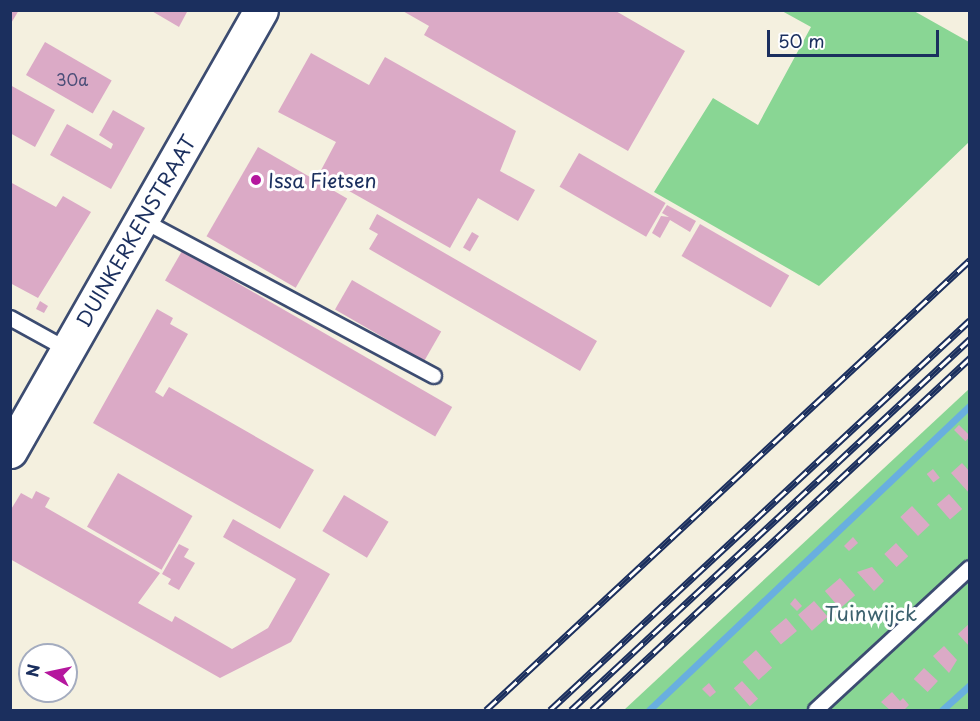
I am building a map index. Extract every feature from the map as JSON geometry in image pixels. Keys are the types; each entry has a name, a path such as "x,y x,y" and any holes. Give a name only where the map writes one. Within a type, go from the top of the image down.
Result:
{"main road":[{"name":"DUINKERKENSTRAAT","path":"10,451 261,10"}],"lane":[{"path":"142,220 434,376"},
{"path":"10,318 68,350"},
{"path":"816,711 969,568"}],"green space":[{"path":"782,11 914,11 969,42 969,142 819,286 654,192 713,98 758,125 811,27"},
{"name":"Tuinwijck","path":"969,389 969,710 624,710"}],"building":[{"path":"10,10 19,10 10,25"},
{"path":"150,10 188,10 179,27"},
{"path":"401,10 614,10 685,51 628,151 424,35 429,26"},
{"path":"45,42 112,80 93,113 26,75"},
{"path":"311,53 369,85 385,57 516,131 500,171 535,190 518,221 478,198 450,248 319,174 336,142 278,112"},
{"path":"10,85 55,110 35,147 10,133"},
{"path":"113,110 145,128 111,189 50,155 67,124 111,149 113,144 99,135"},
{"path":"258,147 347,198 296,288 206,236"},
{"path":"579,153 666,203 646,237 560,187"},
{"path":"10,182 56,207 63,196 91,212 38,298 10,283"},
{"path":"667,205 696,221 690,232 670,220 660,238 652,233 661,216 669,217 662,213"},
{"path":"377,214 597,341 580,371 369,249 378,234 369,229"},
{"path":"700,224 789,276 771,308 682,256"},
{"path":"472,232 479,236 470,252 463,248"},
{"path":"182,251 452,407 435,436 165,280"},
{"path":"352,280 441,332 424,361 335,309"},
{"path":"40,301 48,306 44,313 36,309"},
{"path":"157,309 173,318 170,324 188,334 155,392 163,397 169,387 314,470 280,529 93,423"},
{"path":"959,425 970,436 965,441 954,430"},
{"path":"962,463 970,472 970,494 951,473"},
{"path":"933,469 940,478 933,483 927,474"},
{"path":"118,473 192,516 161,570 87,527"},
{"path":"36,491 50,498 45,507 160,573 138,603 172,622 175,616 232,649 268,628 296,579 223,537 233,519 330,574 291,642 220,678 10,559 10,511 21,493 32,499"},
{"path":"949,494 962,509 950,520 937,504"},
{"path":"344,495 389,522 367,558 322,531"},
{"path":"912,506 930,525 918,536 900,517"},
{"path":"853,537 858,543 849,551 844,546"},
{"path":"896,543 908,556 897,567 884,554"},
{"path":"179,544 189,549 184,557 195,563 179,590 168,584 171,579 162,574"},
{"path":"872,567 884,581 874,591 857,572"},
{"path":"840,578 855,595 840,608 825,591"},
{"path":"795,598 802,606 797,611 790,604"},
{"path":"814,601 828,617 812,631 798,615"},
{"path":"786,618 797,631 781,645 770,631"},
{"path":"970,623 970,647 958,634"},
{"path":"944,646 957,660 949,673 933,656"},
{"path":"756,650 772,668 759,680 743,662"},
{"path":"924,668 938,681 928,692 914,679"},
{"path":"742,681 758,699 750,706 734,688"},
{"path":"709,683 716,692 710,697 702,689"},
{"path":"892,692 900,701 903,698 909,705 904,710 890,710 881,702"}],"waterway":[{"path":"649,710 970,405"},
{"path":"942,710 970,685"}],"railway":[{"path":"486,710 970,260"},
{"path":"550,710 970,320"},
{"path":"571,710 970,339"},
{"path":"592,710 970,358"}],"place":[{"name":"Issa Fietsen","path":"256,180"}]}
